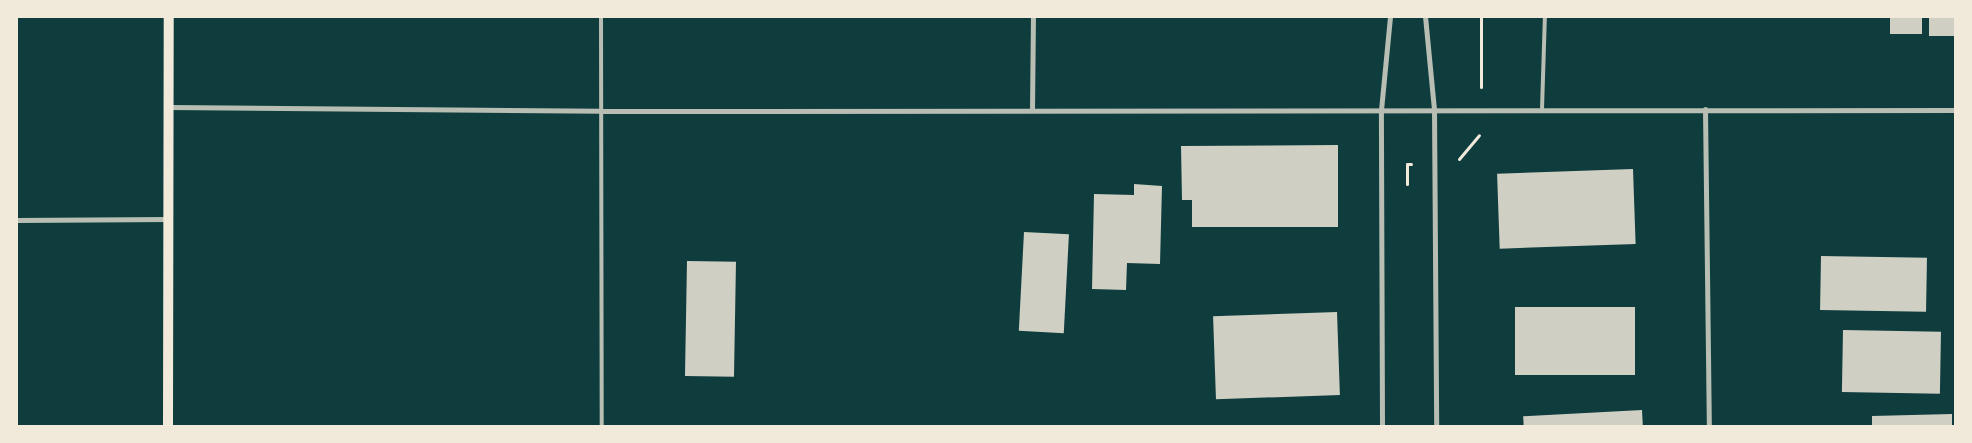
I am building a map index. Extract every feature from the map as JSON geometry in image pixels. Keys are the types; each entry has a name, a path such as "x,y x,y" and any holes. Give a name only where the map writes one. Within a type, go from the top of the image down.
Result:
{"main road":[{"path":"168,427 169,16"}],"street":[{"path":"1032,110 1033,16"},
{"path":"1382,427 1381,110 1390,16"},
{"path":"1426,16 1434,110 1436,427"},
{"path":"169,107 600,111 1956,110"},
{"path":"1705,109 1709,427"},
{"path":"16,220 168,220"}],"lane":[{"path":"600,16 602,427"},
{"path":"1542,109 1545,16"}],"building":[{"path":"1890,16 1922,16 1922,34 1890,34"},
{"path":"1929,16 1956,16 1956,36 1929,36"},
{"path":"1338,145 1338,227 1192,227 1192,200 1182,200 1181,146"},
{"path":"1633,169 1636,244 1500,249 1497,174"},
{"path":"1134,184 1162,186 1160,264 1127,263 1126,290 1092,289 1094,194 1134,195"},
{"path":"1024,232 1069,234 1064,333 1019,331"},
{"path":"1821,256 1927,258 1926,312 1820,310"},
{"path":"687,261 736,262 734,377 685,376"},
{"path":"1515,307 1635,307 1635,375 1515,375"},
{"path":"1337,312 1340,395 1216,399 1213,316"},
{"path":"1843,330 1941,332 1940,394 1842,392"},
{"path":"1642,410 1643,427 1524,427 1523,416"},
{"path":"1952,414 1952,427 1872,427 1872,416"}]}
